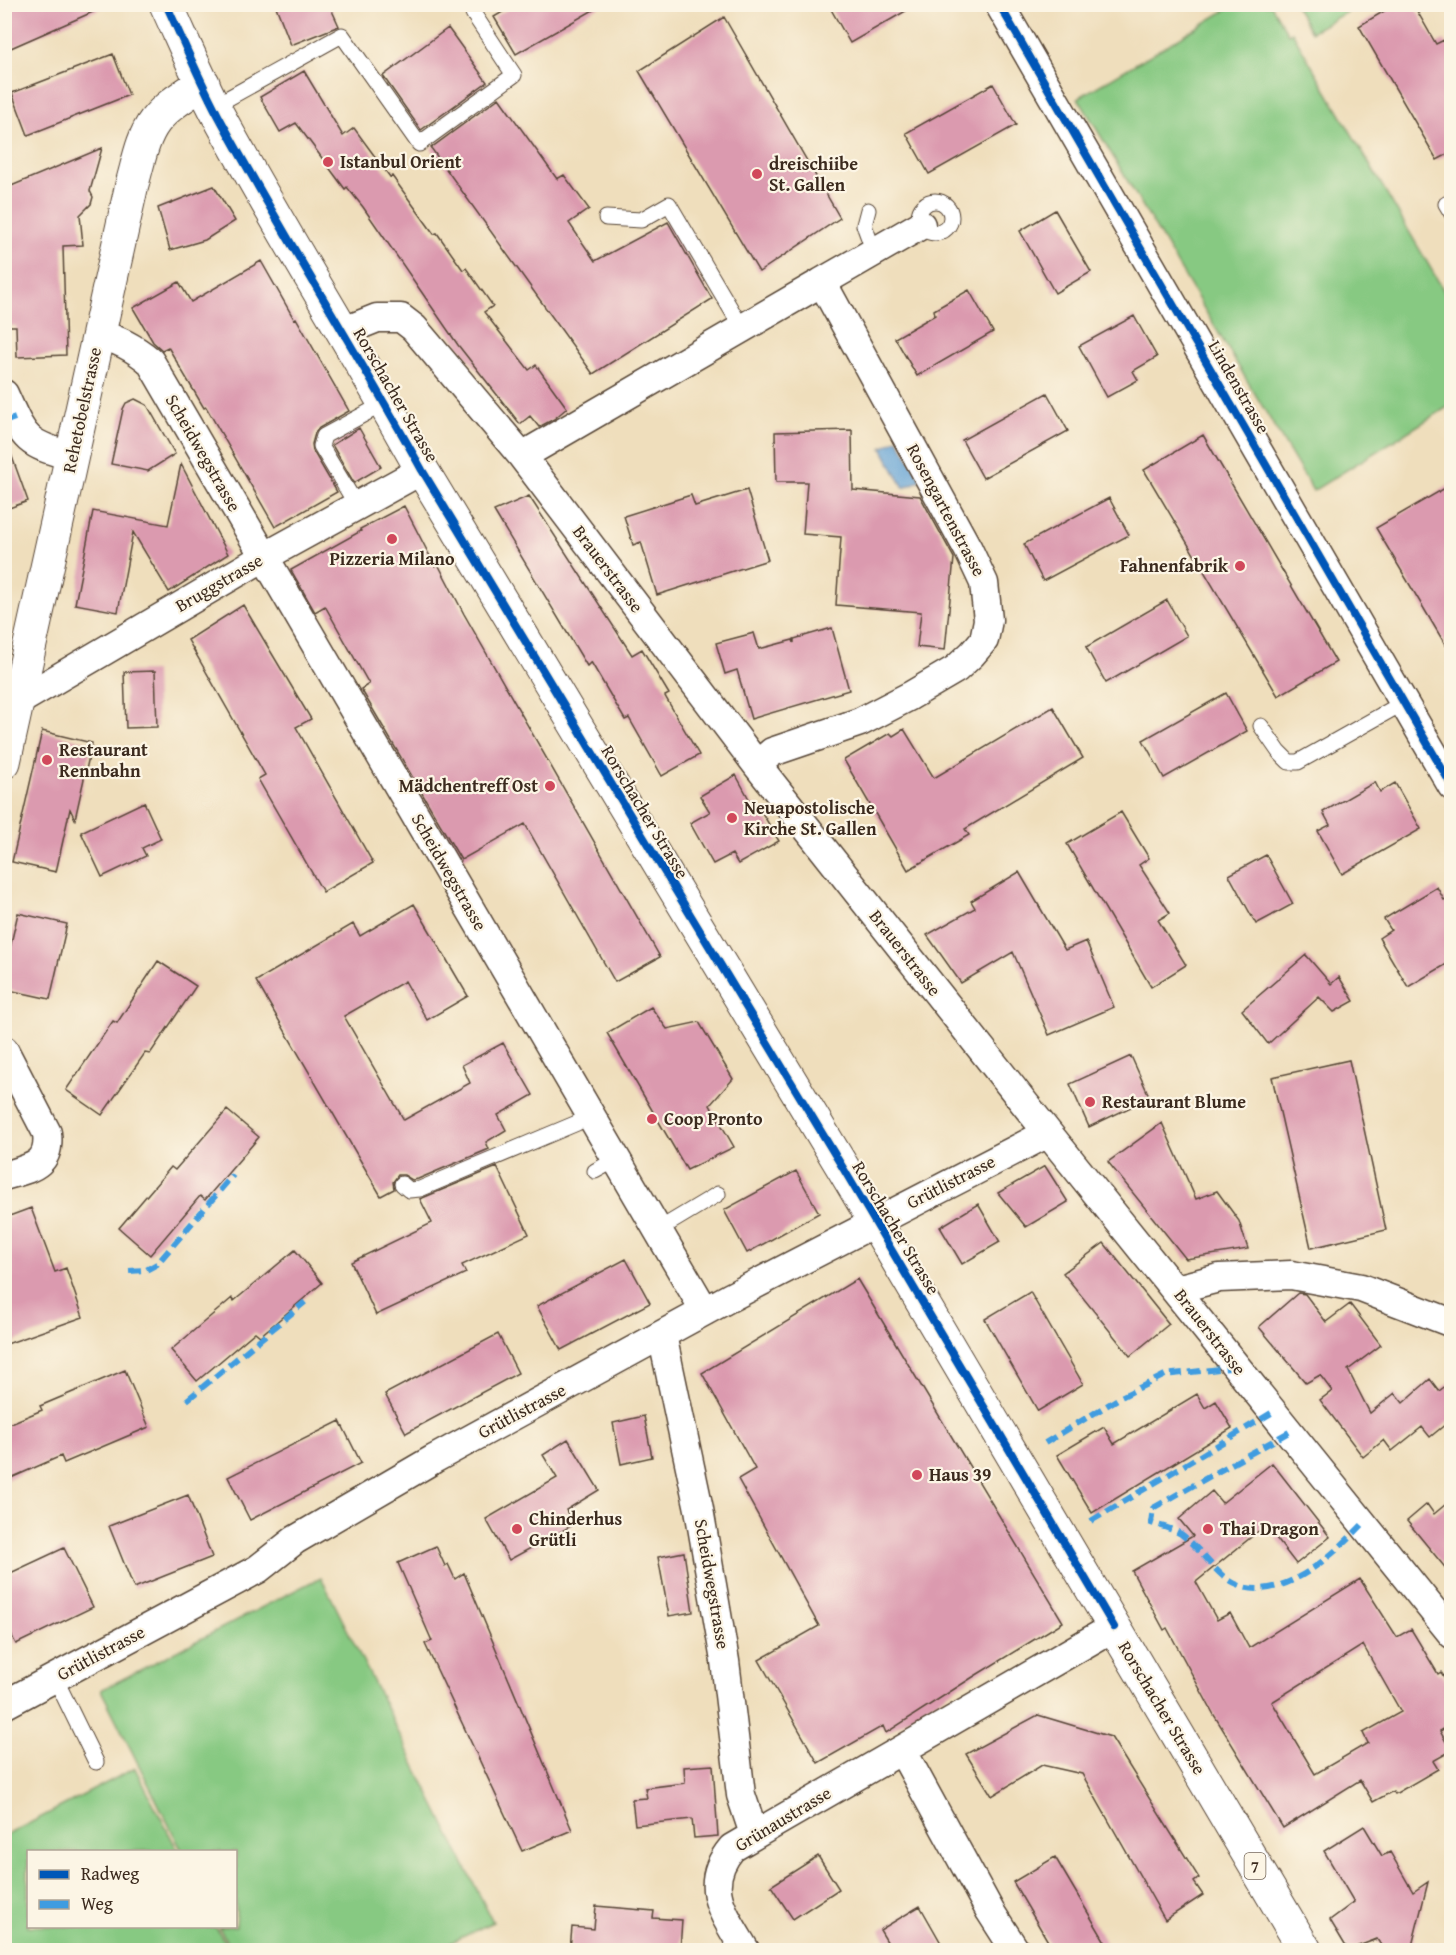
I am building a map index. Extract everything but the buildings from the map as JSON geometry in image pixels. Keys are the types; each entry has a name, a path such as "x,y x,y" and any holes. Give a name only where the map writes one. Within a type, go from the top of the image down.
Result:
{"main road":[{"name":"Rorschacher Strasse","path":"166,4 208,94 422,470 996,1424 1305,1950"},
{"name":"Rehetobelstrasse","path":"4,762 98,334 132,184 145,139 154,122 166,110 208,94"}],"street":[{"name":"Lindenstrasse","path":"999,4 1452,786"},
{"path":"522,456 921,225"},
{"name":"Rosengartenstrasse","path":"757,765 772,753 860,722 956,669 984,640 988,620 984,583 969,549 822,282"},
{"name":"Brauerstrasse","path":"342,332 377,318 401,318 414,328 522,456 757,765 1048,1133 1452,1634"},
{"name":"Scheidwegstrasse","path":"98,334 118,339 135,348 150,361 591,1114 606,1165 658,1230 705,1311"},
{"path":"4,394 22,433 39,447 72,456"},
{"name":"Bruggstrasse","path":"19,701 356,504 422,470"},
{"path":"4,1050 47,1133 49,1145 45,1156 36,1165 4,1176"},
{"name":"Grütlistrasse","path":"4,1705 258,1569 295,1540 434,1459 874,1221 1048,1133"},
{"path":"1176,1289 1219,1278 1291,1275 1361,1288 1452,1323"},
{"name":"Scheidwegstrasse","path":"662,1335 699,1509 723,1650 741,1795 754,1834"},
{"name":"Grünaustrasse","path":"746,1950 718,1900 717,1876 720,1865 732,1848 1114,1627"},
{"path":"902,1750 990,1911 1015,1950"}],"lane":[{"path":"208,94 342,35 419,144 514,75 473,13"},
{"path":"1452,201 1446,204 1452,214"},
{"path":"606,218 641,220 669,204 742,328"},
{"path":"868,210 864,225 874,252"},
{"path":"356,504 321,446 324,436 385,404"},
{"path":"1261,726 1289,762 1298,762 1403,703"},
{"path":"402,1184 409,1190 420,1189 577,1123 591,1114"},
{"path":"658,1230 718,1194"},
{"path":"55,1677 96,1762"}],"green space":[{"path":"1236,4 1271,5 1288,34 1292,32 1451,303 1451,405 1313,491 1078,98"},
{"path":"1295,5 1359,5 1311,32"},
{"path":"321,1577 493,1922 436,1950 231,1950 220,1928 237,1928 237,1850 181,1850 101,1690"},
{"path":"135,1768 177,1850 27,1850 27,1928 217,1928 229,1950 5,1950 5,1836"}],"water":[{"path":"898,439 921,480 904,488 882,448"}],"marked path":[{"path":"4,422 15,418"},
{"path":"129,1271 146,1270 157,1264 233,1175"},
{"path":"187,1400 305,1302"},
{"path":"1045,1443 1121,1397 1165,1375 1238,1367"},
{"path":"1091,1521 1273,1412"},
{"path":"1289,1432 1153,1508 1151,1523 1181,1534 1224,1577 1242,1587 1261,1589 1280,1585 1299,1577 1334,1552 1362,1525"}],"cycle path":[{"path":"166,4 218,115 422,470 843,1168 1114,1627"},
{"path":"999,4 1452,786"}],"place":[{"name":"Istanbul Orient","path":"328,162"},
{"name":"dreischiibe St. Gallen","path":"757,174"},
{"name":"Pizzeria Milano","path":"392,539"},
{"name":"Fahnenfabrik","path":"1240,566"},
{"name":"Restaurant Rennbahn","path":"47,760"},
{"name":"Mädchentreff Ost","path":"550,786"},
{"name":"Neuapostolische Kirche St. Gallen","path":"732,818"},
{"name":"Restaurant Blume","path":"1090,1102"},
{"name":"Coop Pronto","path":"652,1119"},
{"name":"Haus 39","path":"917,1475"},
{"name":"Chinderhus Grütli","path":"517,1529"},
{"name":"Thai Dragon","path":"1208,1529"}]}
